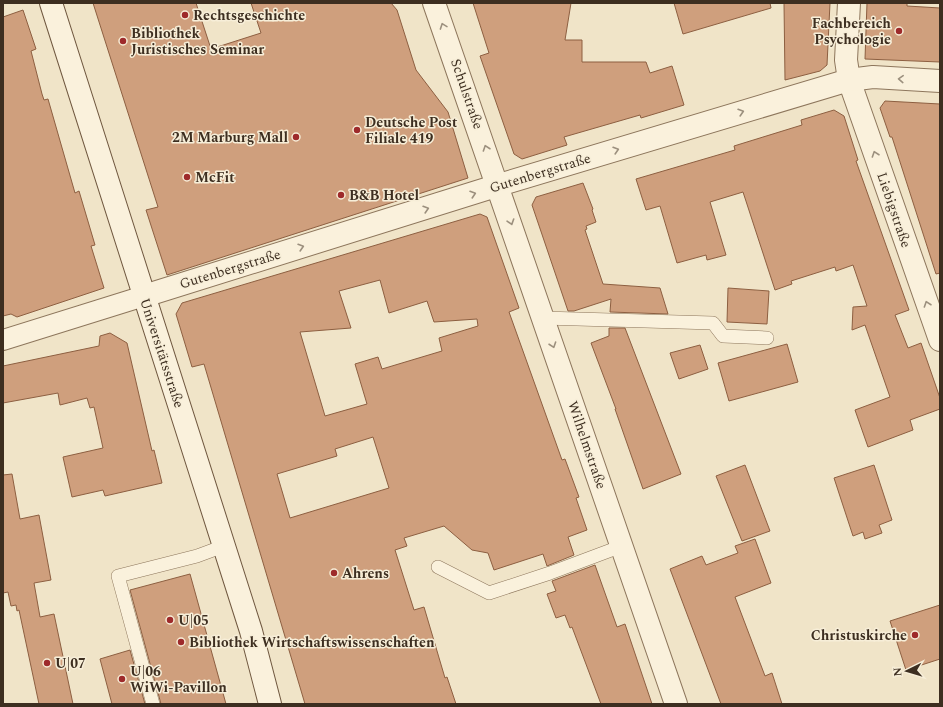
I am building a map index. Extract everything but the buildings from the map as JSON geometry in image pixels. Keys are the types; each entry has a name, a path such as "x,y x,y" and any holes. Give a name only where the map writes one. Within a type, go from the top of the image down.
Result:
{"street":[{"name":"Universitätsstraße","path":"51,3 224,546 250,631 270,704"},
{"name":"Schulstraße","path":"434,3 498,185"},
{"name":"Liebigstraße","path":"849,3 846,60 849,80 940,340"},
{"name":"Gutenbergstraße","path":"144,296 498,185 849,80 873,77 940,81"},
{"name":"Wilhelmstraße","path":"498,185 676,704"},
{"path":"3,340 144,296"}],"lane":[{"path":"543,318 713,323 723,336 767,338"},
{"path":"153,704 118,576 197,556 224,546"},
{"path":"438,567 488,593 550,573 622,546"}],"place":[{"name":"Rechtsgeschichte","path":"185,15"},
{"name":"Fachbereich Psychologie","path":"899,31"},
{"name":"Bibliothek Juristisches Seminar","path":"123,41"},
{"name":"Deutsche Post Filiale 419","path":"357,130"},
{"name":"2M Marburg Mall","path":"296,137"},
{"name":"McFit","path":"187,177"},
{"name":"B&B Hotel","path":"341,195"},
{"name":"Ahrens","path":"334,573"},
{"name":"U|05","path":"170,620"},
{"name":"Christuskirche","path":"915,635"},
{"name":"Bibliothek Wirtschaftswissenschaften","path":"181,642"},
{"name":"U|07","path":"47,663"},
{"name":"U|06 WiWi-Pavillon","path":"122,679"}]}
